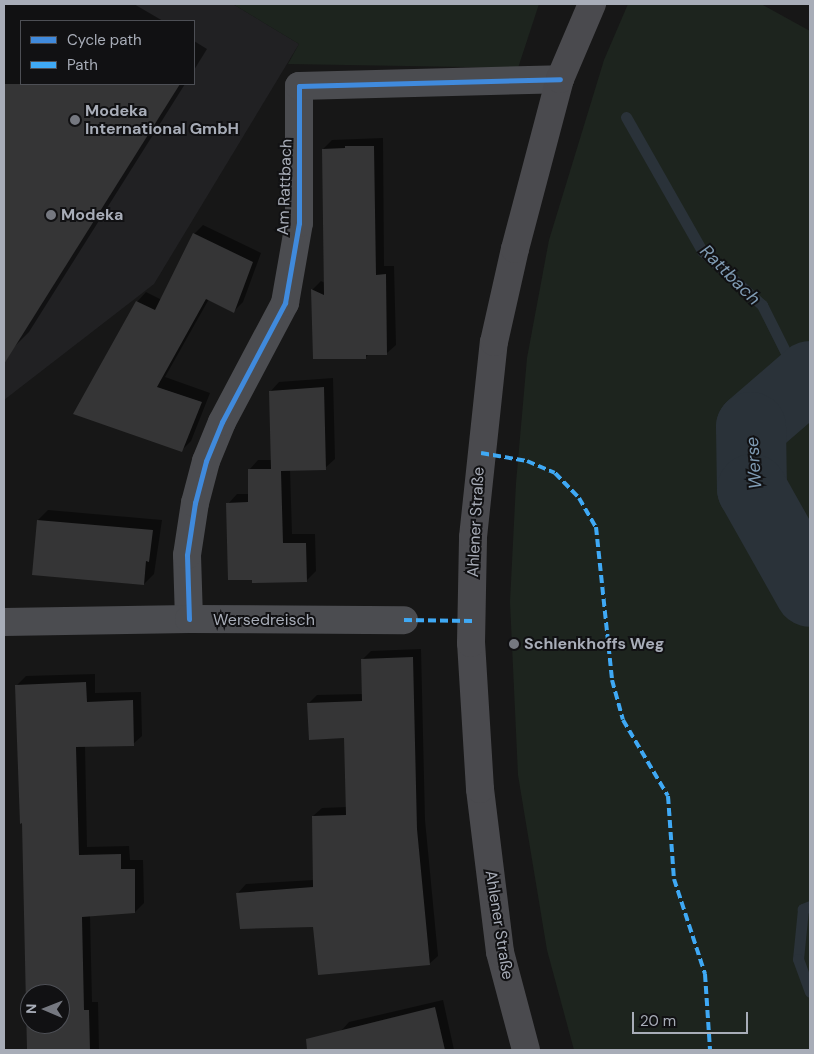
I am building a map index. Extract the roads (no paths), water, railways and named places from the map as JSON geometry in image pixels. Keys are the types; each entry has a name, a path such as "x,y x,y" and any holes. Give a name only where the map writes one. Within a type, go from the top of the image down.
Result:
{"main road":[{"name":"Ahlener Straße","path":"526,1050 500,952 480,789 471,643 473,537 494,342 515,249 560,79 592,4"}],"street":[{"name":"Am Rattbach","path":"189,619 187,555 195,503 206,461 222,422 285,302 299,223 299,86 560,79"},
{"name":"Wersedreisch","path":"4,622 189,619 404,620"}],"waterway":[{"name":"Rattbach","path":"626,117 702,251 762,305 801,383"},
{"name":"Werse","path":"810,376 751,427 752,489 810,592"},
{"path":"810,906 803,909 798,959 810,992"}],"place":[{"name":"Modeka International GmbH","path":"75,120"},
{"name":"Modeka","path":"51,215"},
{"name":"Schlenkhoffs Weg","path":"514,644"}]}
